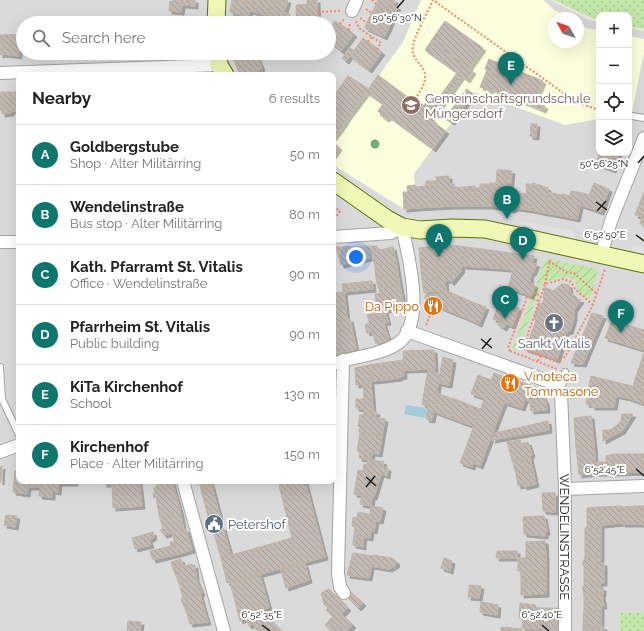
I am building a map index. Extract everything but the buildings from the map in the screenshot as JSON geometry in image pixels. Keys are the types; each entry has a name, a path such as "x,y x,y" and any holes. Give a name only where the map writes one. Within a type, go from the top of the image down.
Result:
{"street":[{"path":"216,16 217,0"},
{"path":"25,72 221,64"},
{"path":"0,73 16,72"},
{"path":"603,263 611,221 644,138"},
{"path":"336,183 375,211 402,227 420,230 452,228 485,229 603,263 644,264"},
{"path":"336,237 391,233 402,227"},
{"path":"344,593 340,587 338,573 338,362 375,353 397,344 407,331 412,320 415,305 402,227"},
{"path":"0,242 16,242"},
{"path":"407,331 550,382 556,385 561,393"},
{"name":"WENDELINSTRASSE","path":"561,393 564,489 565,631"},
{"path":"0,452 16,446"},
{"path":"184,484 224,631"},
{"path":"564,489 644,486"}],"lane":[{"path":"632,116 644,118"},
{"path":"0,368 2,399 16,429"},
{"path":"561,393 565,372"}],"path":[{"path":"372,0 376,4"},
{"path":"417,96 424,86 426,75 422,66 415,57 412,47 433,0 576,102 596,109"},
{"path":"318,12 354,5 359,28 381,43 378,49"},
{"path":"368,42 372,37"},
{"path":"336,209 340,211 336,217"},
{"path":"597,294 574,273 566,272 549,261 542,296 523,349 557,362 565,357 593,305 597,294 603,263"},
{"path":"545,284 564,279 571,282 576,290 593,305"},
{"path":"533,293 542,296"},
{"path":"523,296 539,301"},
{"path":"527,297 508,348 510,351 557,369"},
{"path":"538,361 541,355"}],"shaded area":[{"path":"0,0 551,0 574,12 548,12 548,48 584,48 584,17 596,21 596,156 632,156 632,29 644,31 644,631 0,631"},
{"name":"Gemeinschaftsgrundschule Müngersdorf","path":"421,0 543,0 558,12 548,12 548,48 584,48 584,27 596,30 596,120 565,125 474,92 414,174 416,208 404,209 336,167 336,154 340,147 336,144 336,135 403,42"},
{"name":"Gemeinschaftsgrundschule Müngersdorf","path":"632,37 644,39 644,52 632,112"},
{"path":"522,221 572,231 578,242 519,224"},
{"path":"633,245 644,248 644,257 631,254"},
{"path":"499,284 524,293 519,308 494,298"}],"green space":[{"path":"554,0 644,0 644,29 632,27 632,12 596,12 596,18 584,14 584,12 579,12"},
{"path":"545,258 598,269 590,299 579,295 575,280 565,276 556,280 542,282 517,351 512,349"},
{"path":"620,613 644,613 644,631 620,631"}],"water":[{"path":"406,405 427,408 425,418 404,414"}],"place":[{"name":"KiTa Kirchenhof","path":"511,85"},
{"name":"Gemeinschaftsgrundschule Müngersdorf","path":"411,105"},
{"name":"Wendelinstraße","path":"507,219"},
{"name":"Goldbergstube","path":"439,257"},
{"name":"Pfarrheim St. Vitalis","path":"523,260"},
{"name":"Da Pippo","path":"433,306"},
{"name":"Kath. Pfarramt St. Vitalis","path":"505,319"},
{"name":"Sankt Vitalis","path":"554,323"},
{"name":"Kirchenhof","path":"621,333"},
{"name":"Vinoteca Tommasone","path":"510,383"},
{"name":"Petershof","path":"214,524"}]}
